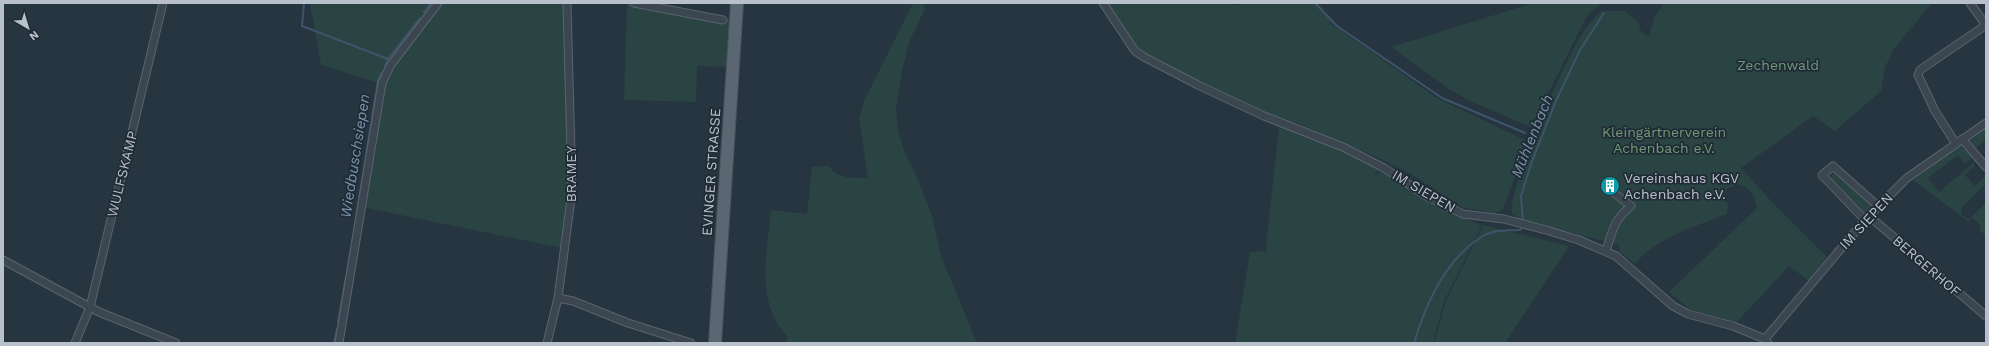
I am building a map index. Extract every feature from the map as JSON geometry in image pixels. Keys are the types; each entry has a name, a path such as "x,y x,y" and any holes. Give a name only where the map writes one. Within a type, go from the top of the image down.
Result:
{"main road":[{"name":"EVINGER STRASSE","path":"714,343 737,3"}],"street":[{"name":"WULFSKAMP","path":"75,343 90,307 163,3"},
{"path":"339,343 382,83 390,66 438,3"},
{"name":"BRAMEY","path":"547,343 558,298 572,190 567,3"},
{"path":"634,3 723,20"},
{"name":"IM SIEPEN","path":"1103,3 1135,50 1144,57 1264,116 1343,147 1384,168 1428,197 1463,214 1504,219 1528,225 1579,240 1606,251 1631,267 1659,295 1673,306 1688,314 1734,326 1767,341 1867,218 1907,178 1986,123"},
{"path":"1970,3 1986,25 1920,70 1918,75 1935,111 1959,141 1986,167"},
{"name":"BERGERHOF","path":"1879,207 1833,166 1822,175 1867,218 1986,316"},
{"path":"1606,251 1615,222 1622,213 1631,206 1614,193"},
{"path":"3,260 90,307 176,343"},
{"path":"558,298 573,300 635,325 691,343"}],"green space":[{"path":"310,3 567,3 572,191 566,249 362,207 382,84 321,65"},
{"path":"627,3 735,21 732,67 697,66 696,102 624,100"},
{"path":"913,3 922,3 925,9 910,40 902,71 896,108 898,130 904,151 919,182 932,216 941,256 977,343 786,343 787,336 777,322 770,308 767,292 766,260 771,210 807,214 812,167 829,166 841,176 868,178 859,119 864,101"},
{"path":"1104,3 1215,3 1240,5 1241,3 1318,3 1333,25 1437,98 1525,140 1525,150 1503,209 1499,212 1492,213 1462,207 1411,174 1383,160 1297,123 1279,119 1146,56 1134,47"},
{"path":"1533,3 1601,3 1587,16 1531,127 1472,102 1449,89 1391,47"},
{"path":"1665,3 1932,3 1894,49 1885,67 1881,91 1835,131 1813,116 1741,168 1772,202 1827,257 1809,281 1789,266 1736,323 1689,309 1669,292 1757,208 1752,193 1739,184 1727,189 1722,197 1728,205 1727,214 1690,228 1665,240 1643,255 1635,264 1620,252 1619,245 1522,220 1512,214 1513,200 1518,179 1527,153 1551,96 1581,35 1601,11 1625,11 1639,23 1640,30 1649,37 1654,17"},
{"path":"1282,126 1346,151 1377,167 1378,170 1375,175 1382,172 1418,195 1442,208 1467,220 1482,225 1444,301 1433,343 1235,343 1250,252 1264,251 1267,254 1266,245 1279,127"},
{"path":"1986,129 1986,140 1976,148 1969,141"},
{"path":"1958,147 1961,147 1973,157 1965,164 1958,155 1928,178 1939,192 1973,163 1975,166 1965,175 1975,186 1986,176 1986,184 1961,208 1961,214 1969,219 1970,223 1913,180"},
{"path":"1834,173 1869,202 1872,206 1868,212 1862,212 1831,179 1831,175"},
{"path":"1986,203 1986,236 1979,230 1981,226 1974,219 1969,219"},
{"path":"1483,225 1569,246 1505,343 1434,343 1446,301"}],"waterway":[{"name":"Wiedbuschsiepen","path":"304,3 302,26 388,59"},
{"path":"424,12 431,3"},
{"path":"1315,3 1337,26 1442,98 1525,133"},
{"name":"Mühlenbach","path":"1523,222 1521,196 1531,164 1556,101 1580,50 1604,13"},
{"path":"385,67 388,59 420,18"},
{"name":"Wiedbuschsiepen","path":"352,243 378,81 381,74"},
{"name":"Mühlenbach","path":"1414,343 1431,297 1448,269 1458,256 1470,245 1487,234 1501,231 1520,230 1522,226"},
{"name":"Wiedbuschsiepen","path":"347,272 351,248"},
{"name":"Wiedbuschsiepen","path":"338,322 346,277"},
{"name":"Wiedbuschsiepen","path":"334,343 337,329"}],"place":[{"name":"Vereinshaus KGV Achenbach e.V.","path":"1610,186"}],"park label":[{"name":"Zechenwald","path":"1778,65"},
{"name":"Kleingärtnerverein Achenbach e.V.","path":"1664,140"}]}
